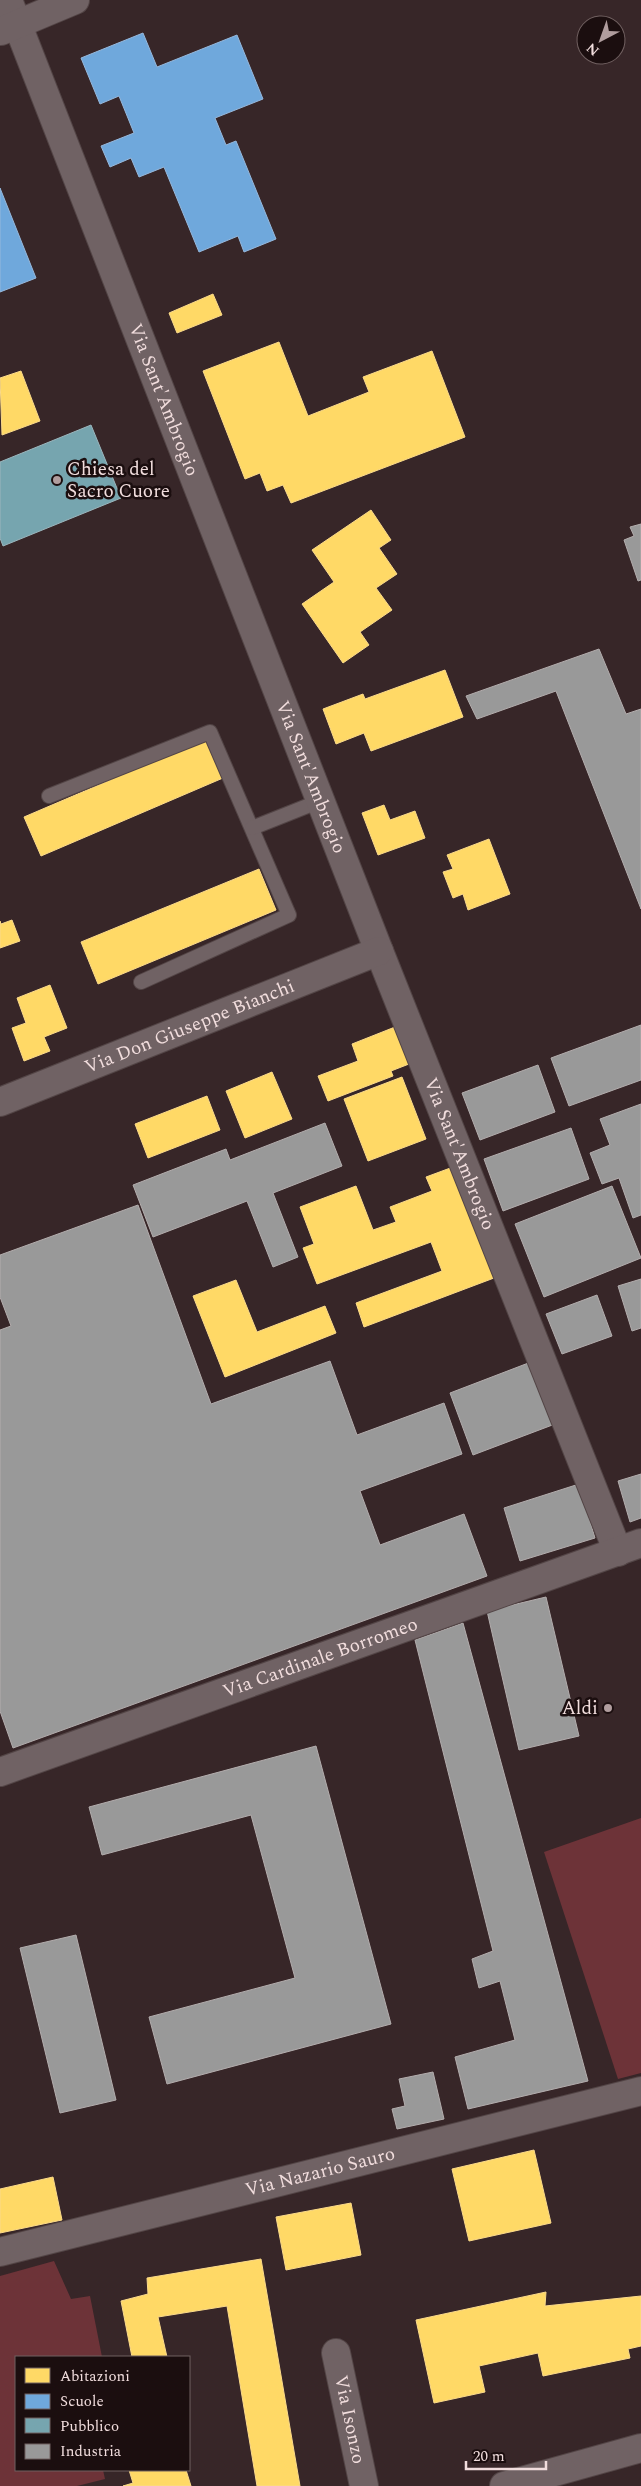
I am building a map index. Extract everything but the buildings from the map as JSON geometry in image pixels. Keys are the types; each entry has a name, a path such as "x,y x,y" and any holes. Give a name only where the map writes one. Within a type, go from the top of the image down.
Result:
{"street":[{"path":"8,18 75,0"},
{"name":"Via Sant'Ambrogio","path":"8,18 379,952 630,1548"},
{"name":"Via Don Giuseppe Bianchi","path":"0,1102 379,952"},
{"name":"Via Cardinale Borromeo","path":"0,1772 630,1548"},
{"name":"Via Nazario Sauro","path":"0,2252 641,2091"},
{"name":"Via Isonzo","path":"336,2353 364,2486"},
{"path":"504,2486 641,2448"}],"lane":[{"path":"49,796 210,732 289,915 141,982"},
{"path":"252,828 320,801"}],"shaded area":[{"path":"641,1818 641,2073 618,2079 544,1852"},
{"path":"54,2261 71,2299 90,2296 102,2356 15,2356 15,2471 103,2471 105,2479 77,2486 0,2486 0,2276"}],"place":[{"name":"Chiesa del Sacro Cuore","path":"57,480"},
{"name":"Aldi","path":"608,1708"}]}
